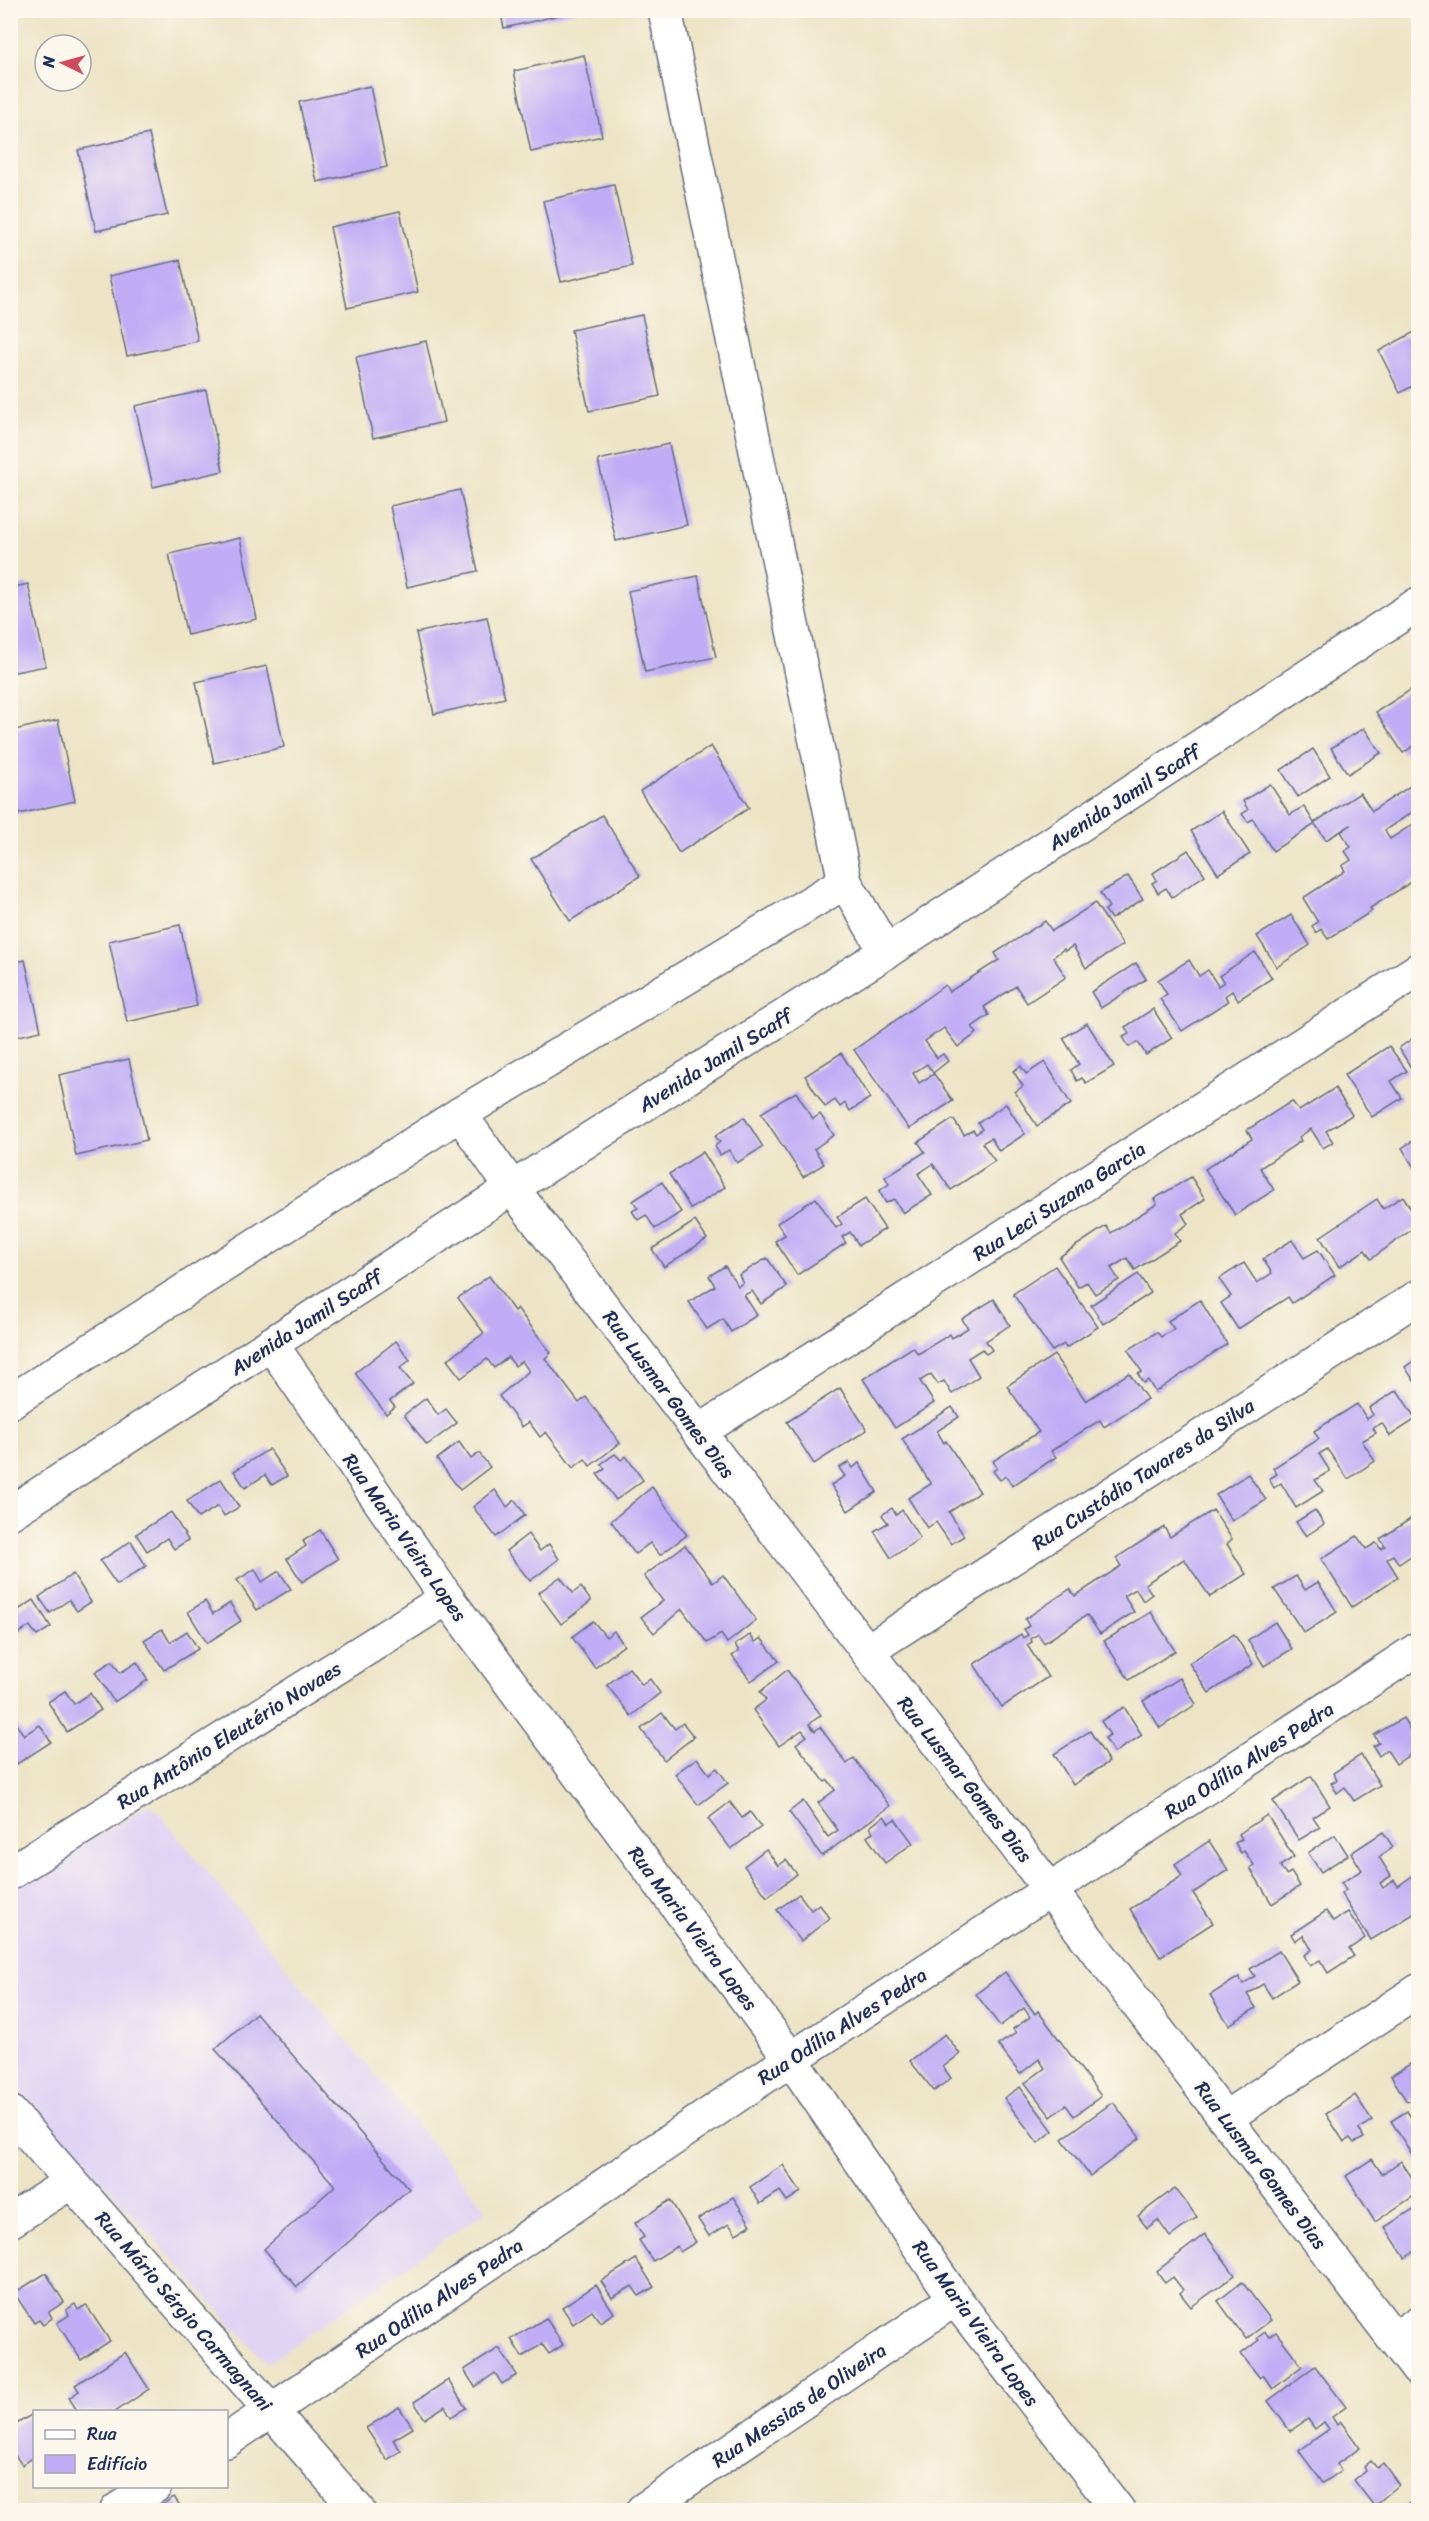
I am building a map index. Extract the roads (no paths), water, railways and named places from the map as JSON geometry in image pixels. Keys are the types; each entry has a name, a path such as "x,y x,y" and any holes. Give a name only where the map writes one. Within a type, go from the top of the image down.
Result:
{"street":[{"path":"665,10 845,882 886,952"},
{"name":"Avenida Jamil Scaff","path":"10,1513 512,1188 886,952 1419,604"},
{"path":"10,1402 459,1114 845,882"},
{"name":"Rua Leci Suzana Garcia","path":"699,1432 1419,970"},
{"name":"Rua Lusmar Gomes Dias","path":"459,1114 512,1188 1225,2118 1406,2331 1419,2370"},
{"name":"Rua Custódio Tavares da Silva","path":"867,1651 1419,1297"},
{"name":"Rua Maria Vieira Lopes","path":"271,1344 447,1598 791,2059 955,2299 1118,2511"},
{"name":"Rua Antônio Eleutério Novaes","path":"10,1873 447,1598"},
{"name":"Rua Odília Alves Pedra","path":"228,2440 791,2059 1419,1649"},
{"path":"1225,2118 1419,1991"},
{"name":"Rua Mário Sérgio Carmagnani","path":"10,2112 358,2511"},
{"path":"10,2221 71,2182"},
{"name":"Rua Messias de Oliveira","path":"643,2511 955,2299"},
{"path":"117,2511 153,2488"}]}
